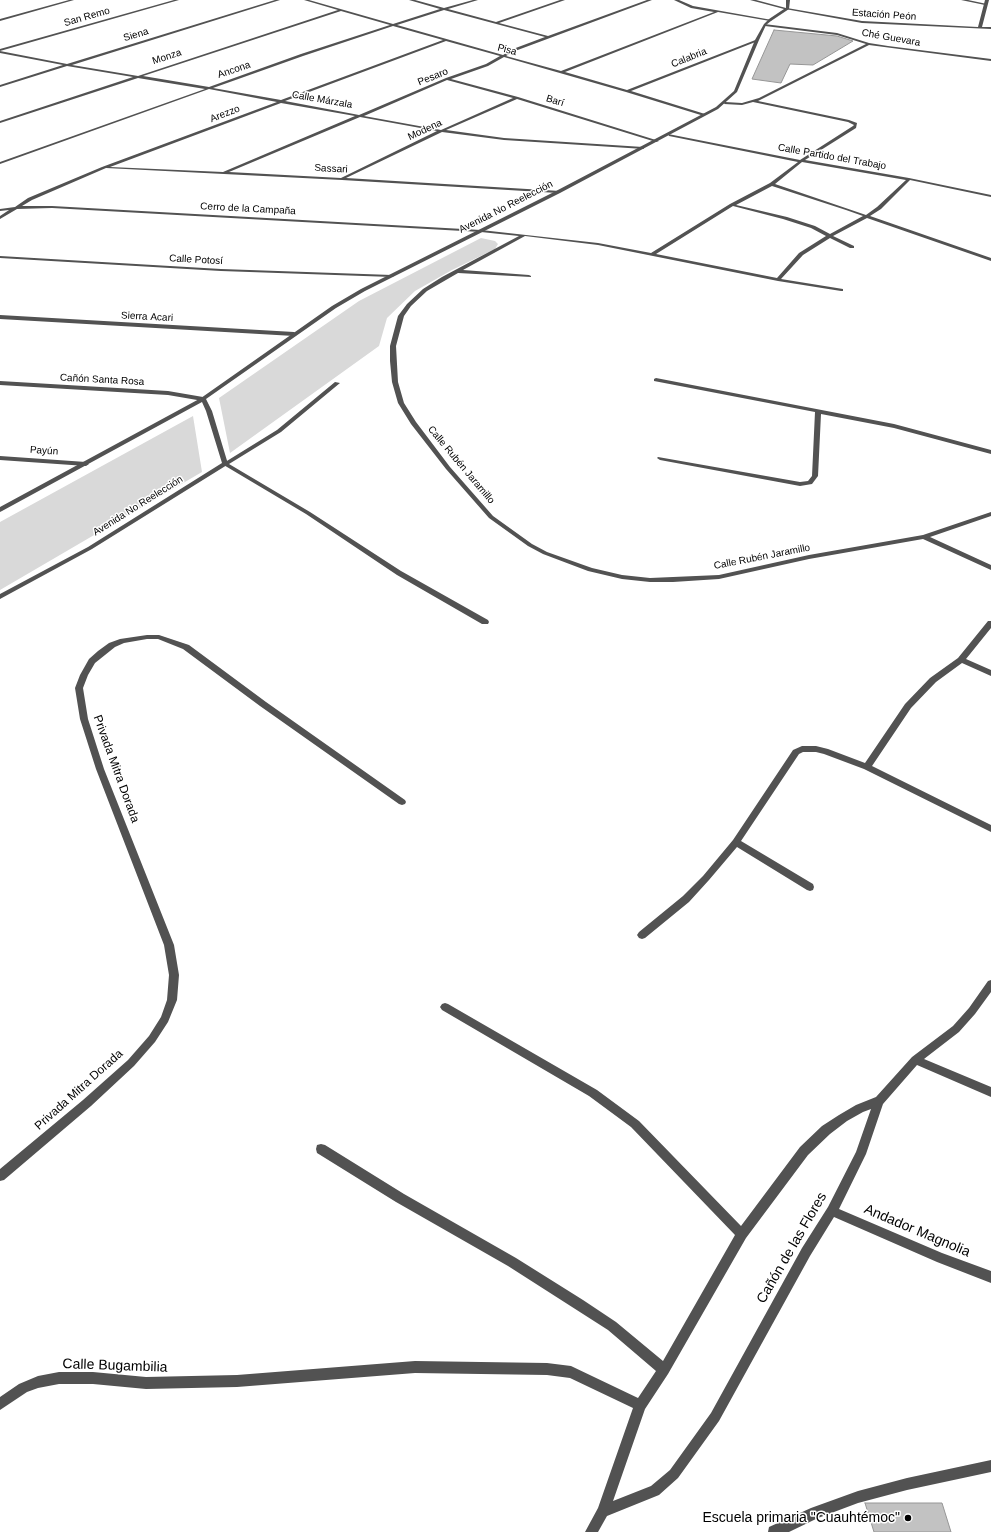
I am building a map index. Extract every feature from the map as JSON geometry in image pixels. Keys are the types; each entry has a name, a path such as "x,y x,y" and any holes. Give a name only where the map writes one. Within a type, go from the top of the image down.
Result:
{"street":[{"path":"0,20 72,0"},
{"name":"San Remo","path":"0,51 178,0"},
{"name":"Siena","path":"0,86 278,0"},
{"name":"Pisa","path":"306,0 392,26 628,91 704,115"},
{"path":"411,0 547,37"},
{"name":"Ancona","path":"0,164 208,88 426,14 476,0"},
{"path":"495,23 563,0"},
{"path":"634,0 643,2"},
{"name":"Pesaro","path":"224,173 447,79 487,65 514,50 650,0"},
{"path":"676,0 692,7 770,20"},
{"path":"752,0 788,9 788,0"},
{"path":"963,0 985,4"},
{"path":"980,27 987,0"},
{"name":"Avenida No Reelección","path":"0,510 203,399 294,334 334,307 363,290 669,135 725,103 739,85 756,40 765,25 770,20 788,9"},
{"name":"Estación Peón","path":"788,9 831,18 862,22 991,28"},
{"name":"Monza","path":"0,122 341,10"},
{"path":"562,72 718,11"},
{"name":"Ché Guevara","path":"765,25 837,34 869,44 991,60"},
{"name":"Arezzo","path":"13,208 30,199 103,168 445,40"},
{"name":"Calabria","path":"628,91 756,40"},
{"path":"725,103 742,104 754,101 869,44"},
{"name":"Calle Márzala","path":"0,51 66,65 282,101 441,131 504,139 642,148"},
{"name":"Barí","path":"447,79 517,98 657,140"},
{"name":"Modena","path":"342,179 441,131 517,98"},
{"path":"652,254 732,205 772,184 801,161 855,127 856,124 849,121 754,101"},
{"name":"Calle Partido del Trabajo","path":"669,135 801,161 909,179 991,196"},
{"name":"Sassari","path":"103,168 342,179 558,192"},
{"path":"778,280 801,254 830,235 867,216 879,208 909,179"},
{"path":"772,184 991,260"},
{"path":"732,205 785,218 813,227 852,247"},
{"name":"Cerro de la Campaña","path":"13,208 52,207 481,231"},
{"path":"0,210 13,208"},
{"path":"0,218 13,208"},
{"path":"481,231 573,240 652,254 778,280 841,290"},
{"name":"Calle Rubén Jaramillo","path":"524,235 456,271 425,290 409,304 402,316 393,346 393,361 395,382 401,403 413,423 448,468 491,517 530,545 575,566 606,574 643,579 673,580 719,576 809,557 924,537 978,520 991,514"},
{"name":"Calle Potosí","path":"0,257 221,270 392,276"},
{"path":"456,271 529,276"},
{"name":"Sierra Acari","path":"0,317 294,334"},
{"path":"656,380 901,428 991,452"},
{"name":"Cañón Santa Rosa","path":"0,383 168,392 203,399"},
{"name":"Avenida No Reelección","path":"0,597 90,548 279,431 337,383"},
{"path":"203,399 209,411 225,464 308,513 399,573 485,622"},
{"path":"660,458 800,484 810,483 815,476 818,412"},
{"name":"Payún","path":"0,458 86,464"},
{"path":"924,537 991,568"},
{"path":"867,767 908,706 933,680 961,660 991,623"},
{"name":"Privada Mitra Dorada","path":"0,1176 87,1103 131,1063 152,1039 165,1019 172,1000 174,975 169,945 100,769 84,719 79,688 92,661 112,645 123,641 147,637 159,637 186,647 263,704 402,802"},
{"path":"961,660 991,673"},
{"path":"642,935 686,899 736,842 796,752 802,749 816,749 867,767 991,829"},
{"path":"736,842 810,887"},
{"name":"Cañón de las Flores","path":"603,1511 655,1491 674,1474 695,1446 715,1417 744,1361 806,1252 832,1212 861,1154 879,1101 915,1060 956,1029 972,1011 991,984"},
{"path":"446,1007 593,1093 635,1124 742,1234"},
{"path":"915,1060 991,1092"},
{"path":"590,1532 603,1511 640,1405 664,1370 742,1234 804,1151 826,1130 843,1118 860,1108 879,1101"},
{"path":"320,1149 400,1198 512,1262 579,1304 612,1326 664,1370"},
{"name":"Andador Magnolia","path":"832,1212 941,1258 991,1277"},
{"name":"Calle Bugambilia","path":"0,1404 23,1388 38,1382 60,1378 93,1378 146,1383 237,1381 415,1368 547,1369 571,1372 640,1405"},
{"path":"774,1532 816,1513 858,1497 922,1480 991,1466"}],"shaded area":[{"path":"481,238 495,241 498,244 495,249 452,270 415,291 387,318 379,346 230,453 219,398 359,301"},
{"path":"193,416 202,472 0,590 0,522"}],"building":[{"path":"774,30 837,36 853,41 813,65 790,64 781,83 752,79"},
{"name":"Escuela primaria \"Cuauhtémoc\"","path":"865,1503 942,1503 951,1532 874,1532"}],"place":[{"name":"Escuela primaria \"Cuauhtémoc\"","path":"908,1518"}]}
